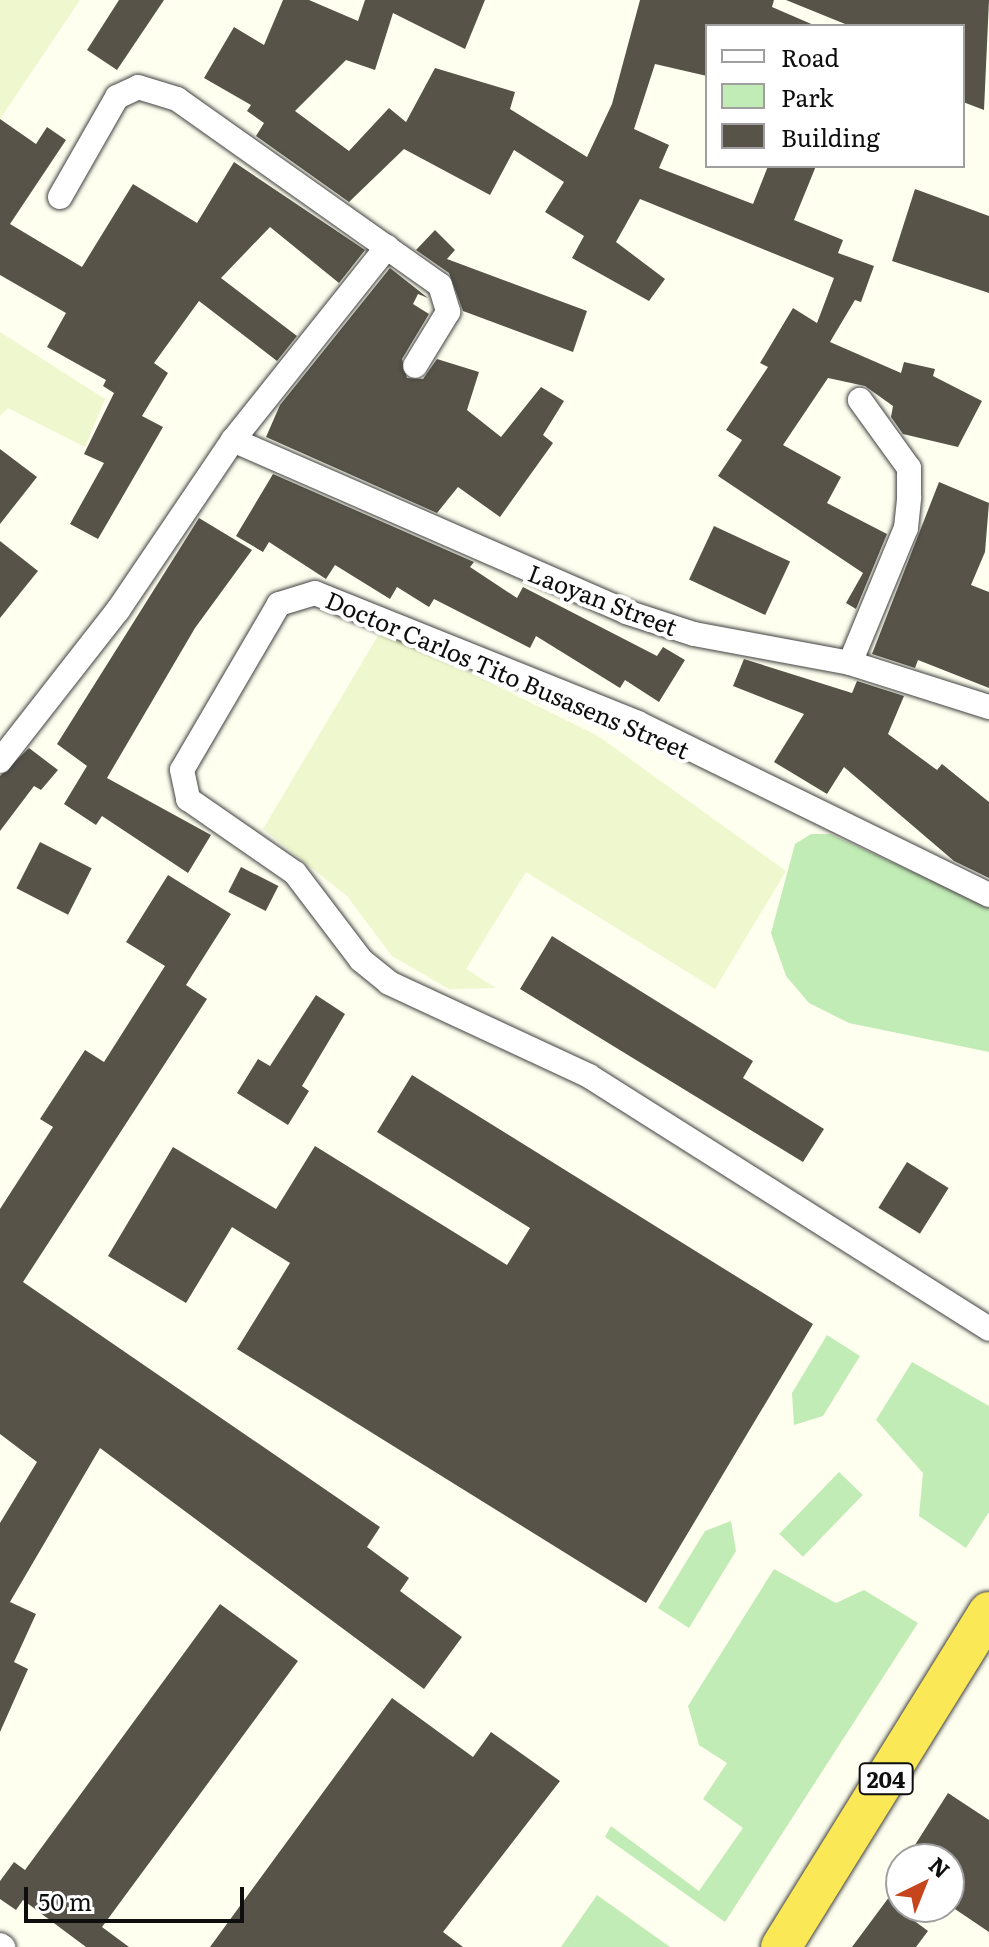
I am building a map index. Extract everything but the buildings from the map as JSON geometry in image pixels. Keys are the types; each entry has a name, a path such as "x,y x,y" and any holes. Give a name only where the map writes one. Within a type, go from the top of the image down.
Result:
{"highway":[{"name":"204","path":"781,1947 989,1612"}],"street":[{"path":"60,197 117,97 138,87 177,99 440,285 449,302 415,366"},
{"path":"0,761 118,610 233,440 387,247"},
{"path":"850,663 906,528 909,497 909,468 860,400"},
{"name":"Laoyan Street","path":"233,440 626,612 694,634 850,663 989,707"},
{"name":"Doctor Carlos Tito Busasens Street","path":"989,895 638,723 315,593 279,604 182,770 188,799 295,873 361,960 389,983 589,1076 989,1329"}],"green space":[{"path":"0,0 80,0 0,119"},
{"path":"0,332 105,399 85,447 8,408 0,416"},
{"path":"382,629 598,736 786,871 715,989 526,872 466,969 496,988 449,989 392,956 347,896 263,829"},
{"path":"811,834 830,834 989,907 989,1052 849,1023 809,1003 786,976 771,933 795,844"},
{"path":"827,1335 860,1356 823,1416 794,1425 792,1393"},
{"path":"912,1362 989,1406 989,1512 966,1548 919,1516 923,1473 876,1420"},
{"path":"839,1472 863,1495 803,1557 779,1534"},
{"path":"731,1521 736,1551 689,1628 658,1608 705,1531"},
{"path":"774,1569 836,1603 864,1590 918,1623 725,1922 605,1837 611,1826 699,1891 743,1828 703,1799 727,1763 699,1745 688,1706"},
{"path":"597,1895 670,1947 561,1947"}]}
